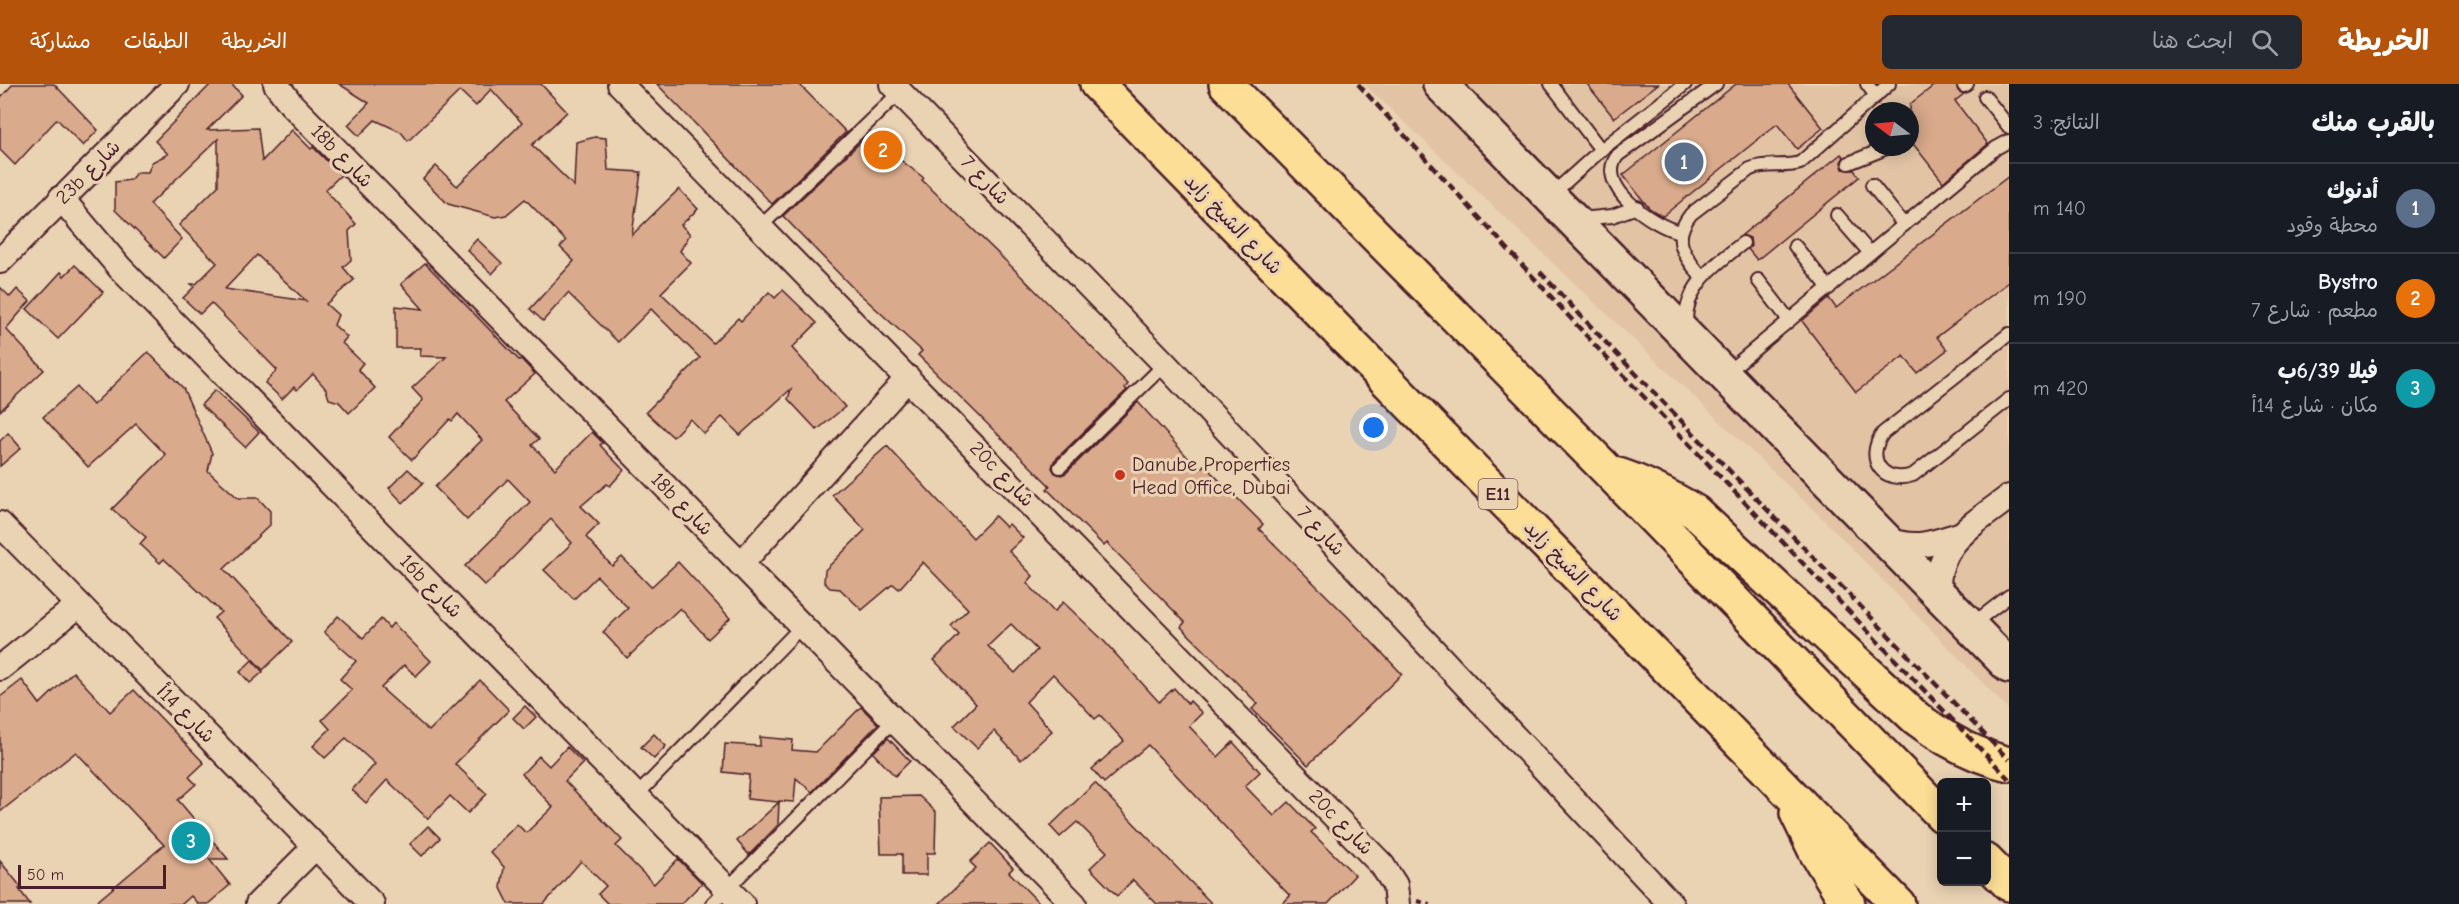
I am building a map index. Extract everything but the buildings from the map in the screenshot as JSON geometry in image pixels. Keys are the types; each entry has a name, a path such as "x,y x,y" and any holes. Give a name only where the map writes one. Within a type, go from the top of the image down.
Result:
{"highway":[{"name":"شارع الشيخ زايد","path":"1097,84 1898,904"},
{"path":"1226,84 1608,471 1937,811"},
{"path":"1608,471 1641,482 1695,512 1916,718 1954,744 1975,754 2009,764"},
{"path":"1789,792 1816,852 1848,904"},
{"path":"1991,866 2009,884"}],"street":[{"name":"23b شارع","path":"0,261 177,84"},
{"name":"18b شارع","path":"264,84 291,104"},
{"name":"18b شارع","path":"276,84 291,104 1074,904"},
{"name":"20c شارع","path":"620,84 1382,865 1395,885 1397,904"},
{"path":"1440,84 2009,666"},
{"name":"شارع 7","path":"896,88 1165,364 1671,904"},
{"name":"16b شارع","path":"56,203 636,796 727,899"},
{"path":"735,558 784,507 805,492 844,451 915,385"},
{"path":"1938,593 1939,569 1943,558 1962,534 2009,497"},
{"name":"شارع 14أ","path":"0,524 372,904"},
{"path":"1886,539 1903,546 1923,546 1962,534"},
{"path":"0,655 72,598"},
{"path":"0,668 72,598"},
{"path":"258,904 322,853"},
{"path":"268,904 322,853"}],"lane":[{"path":"1551,84 1601,150"},
{"path":"1550,196 1601,150 1685,84"},
{"path":"1680,232 1660,226 1636,207 1613,182 1611,170 1615,159 1716,84"},
{"path":"1867,84 1876,96"},
{"path":"1701,277 1683,253 1680,243 1680,232 1690,214 1750,169 1760,165 1800,163 1889,84"},
{"path":"760,227 896,88"},
{"path":"1985,97 2009,127"},
{"path":"1725,374 1996,148 2009,141"},
{"path":"1849,164 1868,156"},
{"path":"1872,185 1904,225"},
{"path":"1572,219 1605,217 1636,207"},
{"path":"1837,215 1870,253"},
{"path":"1686,334 1687,309 1693,290 1701,277 1743,243"},
{"path":"1795,246 1828,288"},
{"path":"1758,280 1789,320"},
{"path":"2009,334 1883,433 1876,442 1874,453 1876,463 1883,472 1892,477 1903,478 1913,475 2009,399"},
{"path":"1060,467 1165,364"},
{"path":"1970,626 2009,596"},
{"path":"636,796 802,626"},
{"path":"727,899 894,720"}],"shaded area":[{"path":"1364,84 2009,84 2009,710 1824,520"}],"railway":[{"path":"1358,84 1603,354 2009,779"},
{"path":"1540,272 2009,760"}],"place":[{"name":"Bystro","path":"883,150"},
{"name":"أدنوك","path":"1684,162"},
{"name":"Danube Properties Head Office, Dubai","path":"1120,475"},
{"name":"فيلا 6/39ب","path":"191,841"}]}
